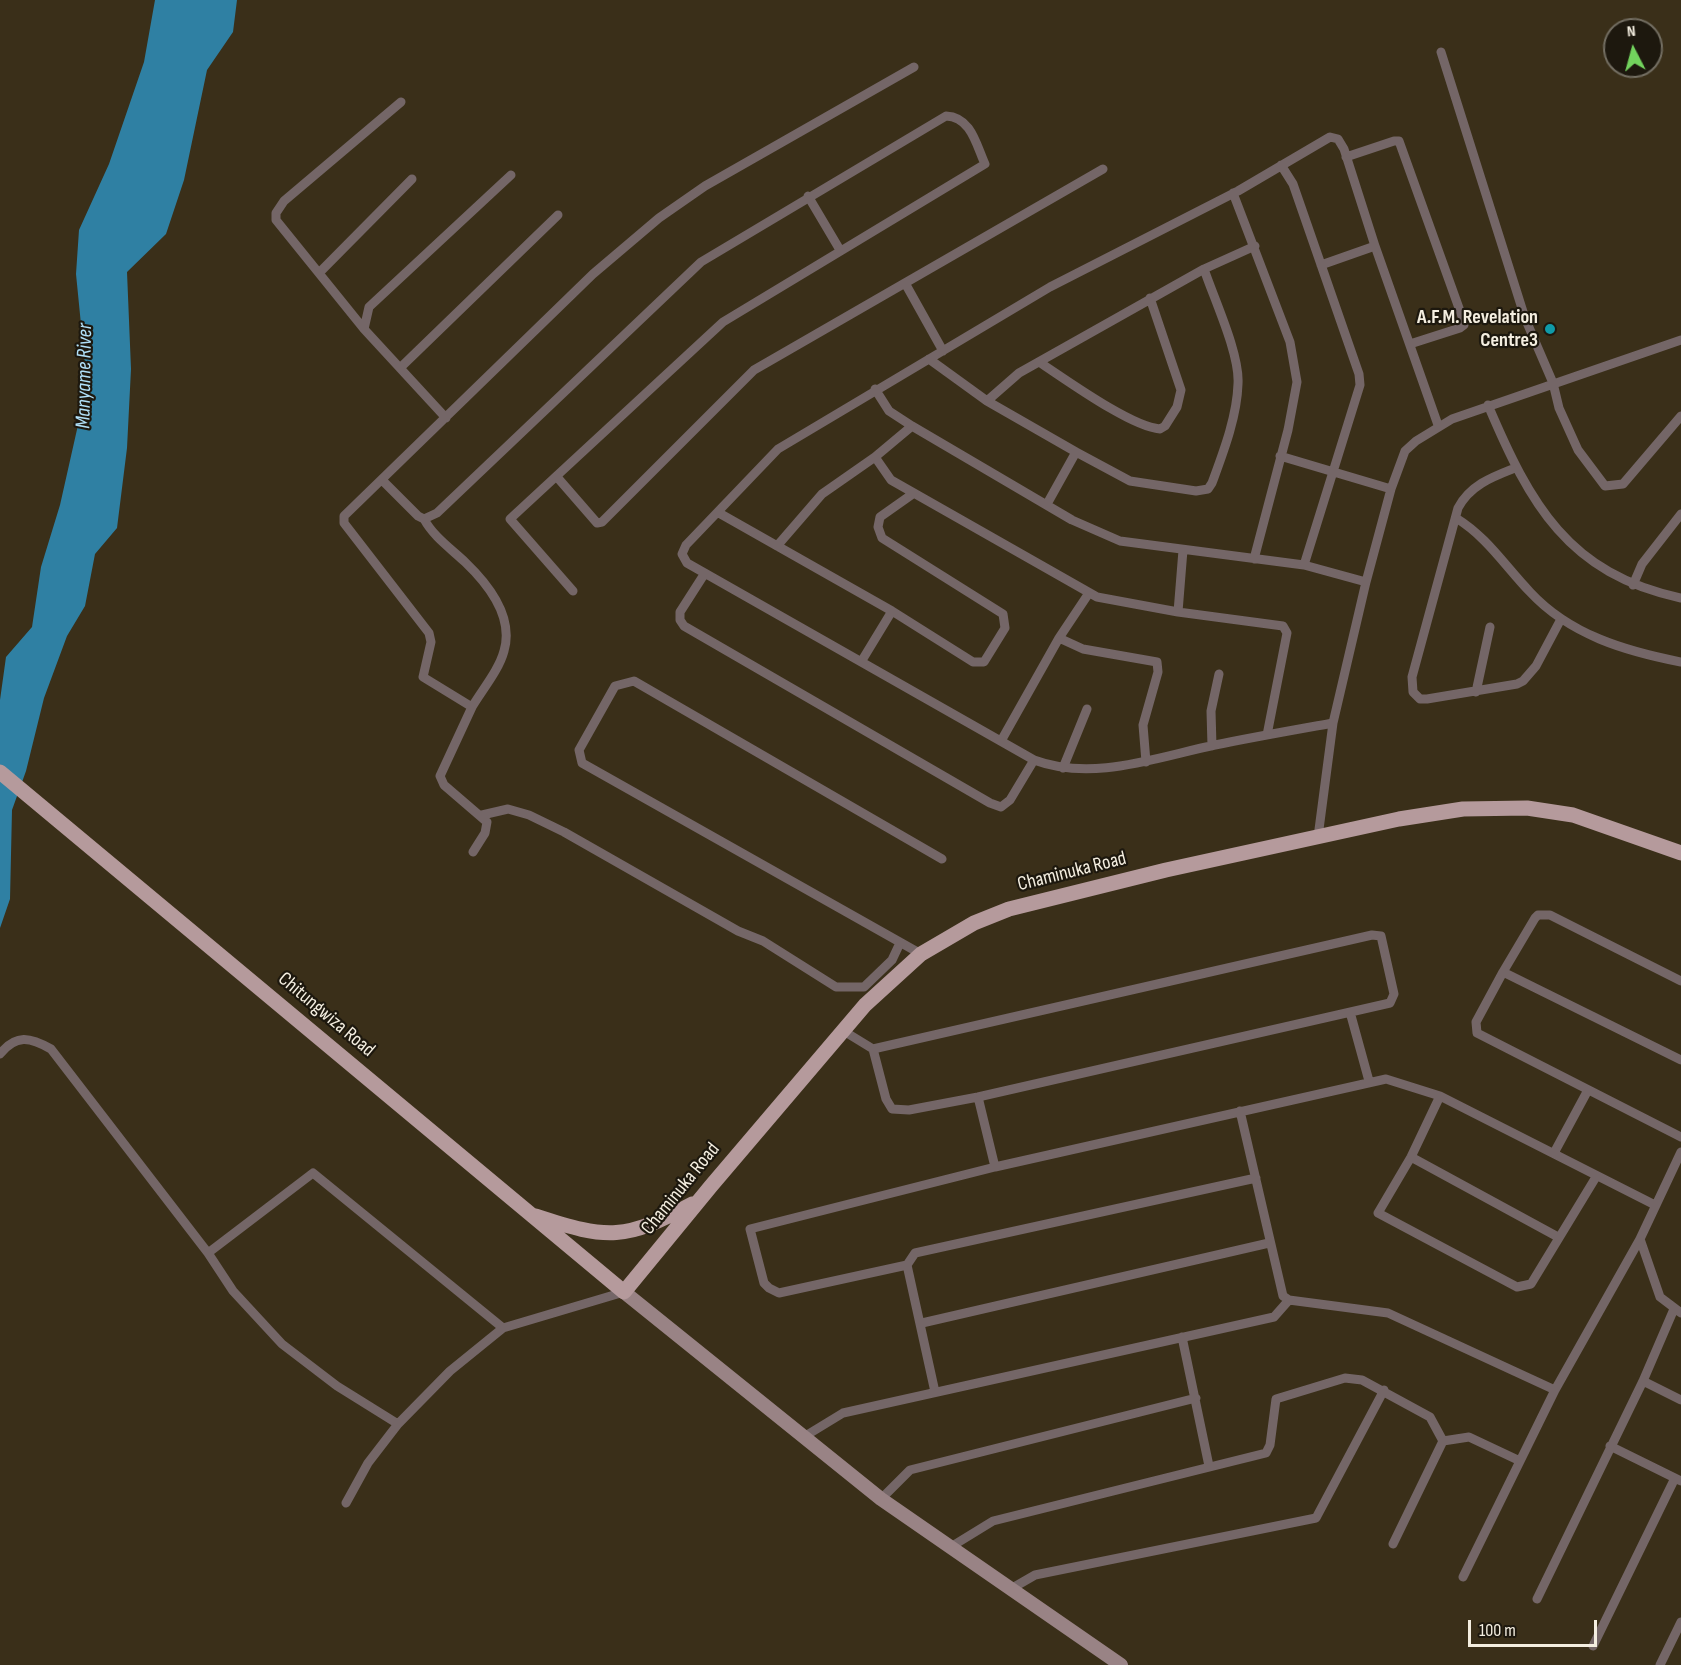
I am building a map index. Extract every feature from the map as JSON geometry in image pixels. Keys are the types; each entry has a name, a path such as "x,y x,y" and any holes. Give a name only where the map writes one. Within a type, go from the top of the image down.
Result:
{"main road":[{"name":"Chitungwiza Road","path":"0,772 384,1090 526,1213 624,1292"},
{"name":"Chaminuka Road","path":"624,1292 842,1030 879,991 921,954 974,923 1009,909 1166,870 1430,813 1496,808 1553,811 1600,822 1681,853"},
{"path":"526,1213 583,1231 624,1233 644,1229 700,1199"},
{"path":"624,1292 802,1438 881,1499 1009,1590 1121,1665"}],"street":[{"path":"1441,52 1525,318 1553,383 1559,408 1578,450 1605,486 1623,484 1681,416"},
{"path":"472,707 423,677 431,642 429,633 344,523 348,511 383,481 593,274 659,218 705,186 914,67"},
{"path":"401,102 284,201 276,213 276,220 364,329 446,418"},
{"path":"424,519 437,513 700,262 946,116 962,119 969,128 985,164 723,322 510,519 573,591"},
{"path":"1333,723 1212,746 1146,762 1063,768 1034,760 687,563 682,554 686,545 778,449 875,389 1050,287 1233,194 1330,137 1341,142 1438,425"},
{"path":"1346,157 1399,141 1464,322 1460,328 1410,344"},
{"path":"1281,165 1293,184 1359,374 1360,385 1335,472 1304,565"},
{"path":"557,477 597,523 607,519 754,370 1103,169"},
{"path":"364,329 369,307 511,175"},
{"path":"319,273 412,179"},
{"path":"1233,194 1255,246 1290,342 1296,372 1295,399 1254,559"},
{"path":"808,196 840,250"},
{"path":"399,368 558,216"},
{"path":"987,401 1014,377 1039,362 1204,269 1255,246"},
{"path":"1321,265 1375,246"},
{"path":"928,359 987,401 1131,481 1196,491 1208,489 1212,483 1236,404 1238,384 1233,352 1204,269"},
{"path":"905,283 942,351"},
{"path":"1039,362 1086,394 1126,415 1155,429 1165,426 1177,407 1181,390 1150,298"},
{"path":"1318,837 1333,723 1366,582 1391,489 1405,451 1438,425 1488,405 1681,340"},
{"path":"875,389 889,411 912,426 1099,534 1120,541 1304,565 1366,582"},
{"path":"1488,405 1515,468 1543,511 1575,547 1613,576 1633,585 1681,598"},
{"path":"777,546 822,494 875,457 912,426"},
{"path":"1047,504 1076,452"},
{"path":"1280,456 1391,489"},
{"path":"875,457 891,480 1089,593 1110,601 1279,625 1285,628 1287,633 1267,735"},
{"path":"1515,468 1485,479 1469,493 1458,508 1410,685 1413,692 1420,699 1517,684 1523,681 1536,666 1561,619"},
{"path":"383,481 424,519 429,529 467,565 499,605 506,628 504,652 472,707 440,776 444,784 483,815 488,822 485,833 473,852"},
{"path":"719,513 978,663 986,660 1005,628 1003,614 882,538 878,527 880,517 914,493"},
{"path":"1633,585 1642,564 1681,514"},
{"path":"1456,518 1487,541 1529,591 1561,619 1630,651 1681,662"},
{"path":"1178,612 1183,550"},
{"path":"705,573 680,612 680,620 684,626 990,803 1001,807 1010,800 1034,760"},
{"path":"1001,741 1059,638 1089,593"},
{"path":"861,662 891,611"},
{"path":"1476,692 1490,627"},
{"path":"1059,638 1083,649 1157,662 1158,672 1143,725 1146,762"},
{"path":"1212,746 1210,711 1219,674"},
{"path":"921,954 582,763 579,750 615,686 634,681 942,859"},
{"path":"1063,768 1087,709"},
{"path":"483,815 507,808 564,832 738,931 763,942 836,987 864,987 892,960 900,943"},
{"path":"1681,981 1550,915 1543,914 1535,918 1476,1022 1477,1033 1681,1137"},
{"path":"842,1030 873,1050 886,1099 892,1108 909,1110 978,1097 1350,1012 1390,1002 1394,994 1381,936 1372,935 873,1050"},
{"path":"1503,972 1681,1060"},
{"path":"1350,1012 1368,1081"},
{"path":"0,1054 8,1044 21,1038 38,1041 51,1049 208,1253 233,1291 282,1344 337,1386 398,1424"},
{"path":"1256,1178 915,1253 907,1265 779,1293 764,1283 750,1229 995,1167 1368,1081 1386,1079 1440,1096 1655,1205"},
{"path":"1554,1153 1588,1090"},
{"path":"1440,1096 1411,1157 1378,1213 1517,1287 1531,1284 1596,1176"},
{"path":"978,1097 995,1167"},
{"path":"1240,1111 1282,1296 1289,1300 1388,1313 1555,1390"},
{"path":"1462,1577 1555,1390 1640,1239 1681,1152"},
{"path":"1411,1157 1558,1237"},
{"path":"208,1253 313,1173 502,1328"},
{"path":"1537,1599 1677,1311 1660,1297 1640,1239"},
{"path":"922,1323 1269,1243"},
{"path":"907,1265 922,1323 935,1392"},
{"path":"346,1503 368,1463 398,1424 450,1371 502,1328 624,1292"},
{"path":"802,1438 843,1413 1274,1317 1289,1300"},
{"path":"1182,1337 1209,1467"},
{"path":"949,1548 993,1521 1268,1451 1274,1405 1278,1397 1345,1378 1362,1380 1384,1390 1430,1417 1443,1441"},
{"path":"1644,1381 1681,1400"},
{"path":"1009,1590 1035,1575 1316,1518 1384,1390"},
{"path":"881,1499 910,1470 1196,1398"},
{"path":"1443,1441 1469,1437 1520,1461"},
{"path":"1393,1544 1443,1441"},
{"path":"1593,1646 1678,1479 1610,1446"},
{"path":"1660,1665 1681,1622"}],"water":[{"path":"155,0 237,0 233,32 207,70 184,180 166,234 127,272 131,369 127,448 117,528 95,554 85,606 67,636 44,698 26,771 12,810 10,899 0,928 0,700 6,657 32,627 41,567 60,505 87,385 76,274 79,230 109,164 144,62"}],"place":[{"name":"A.F.M. Revelation Centre3","path":"1550,329"}],"water label":[{"name":"Manyame River","path":"85,376"}]}
